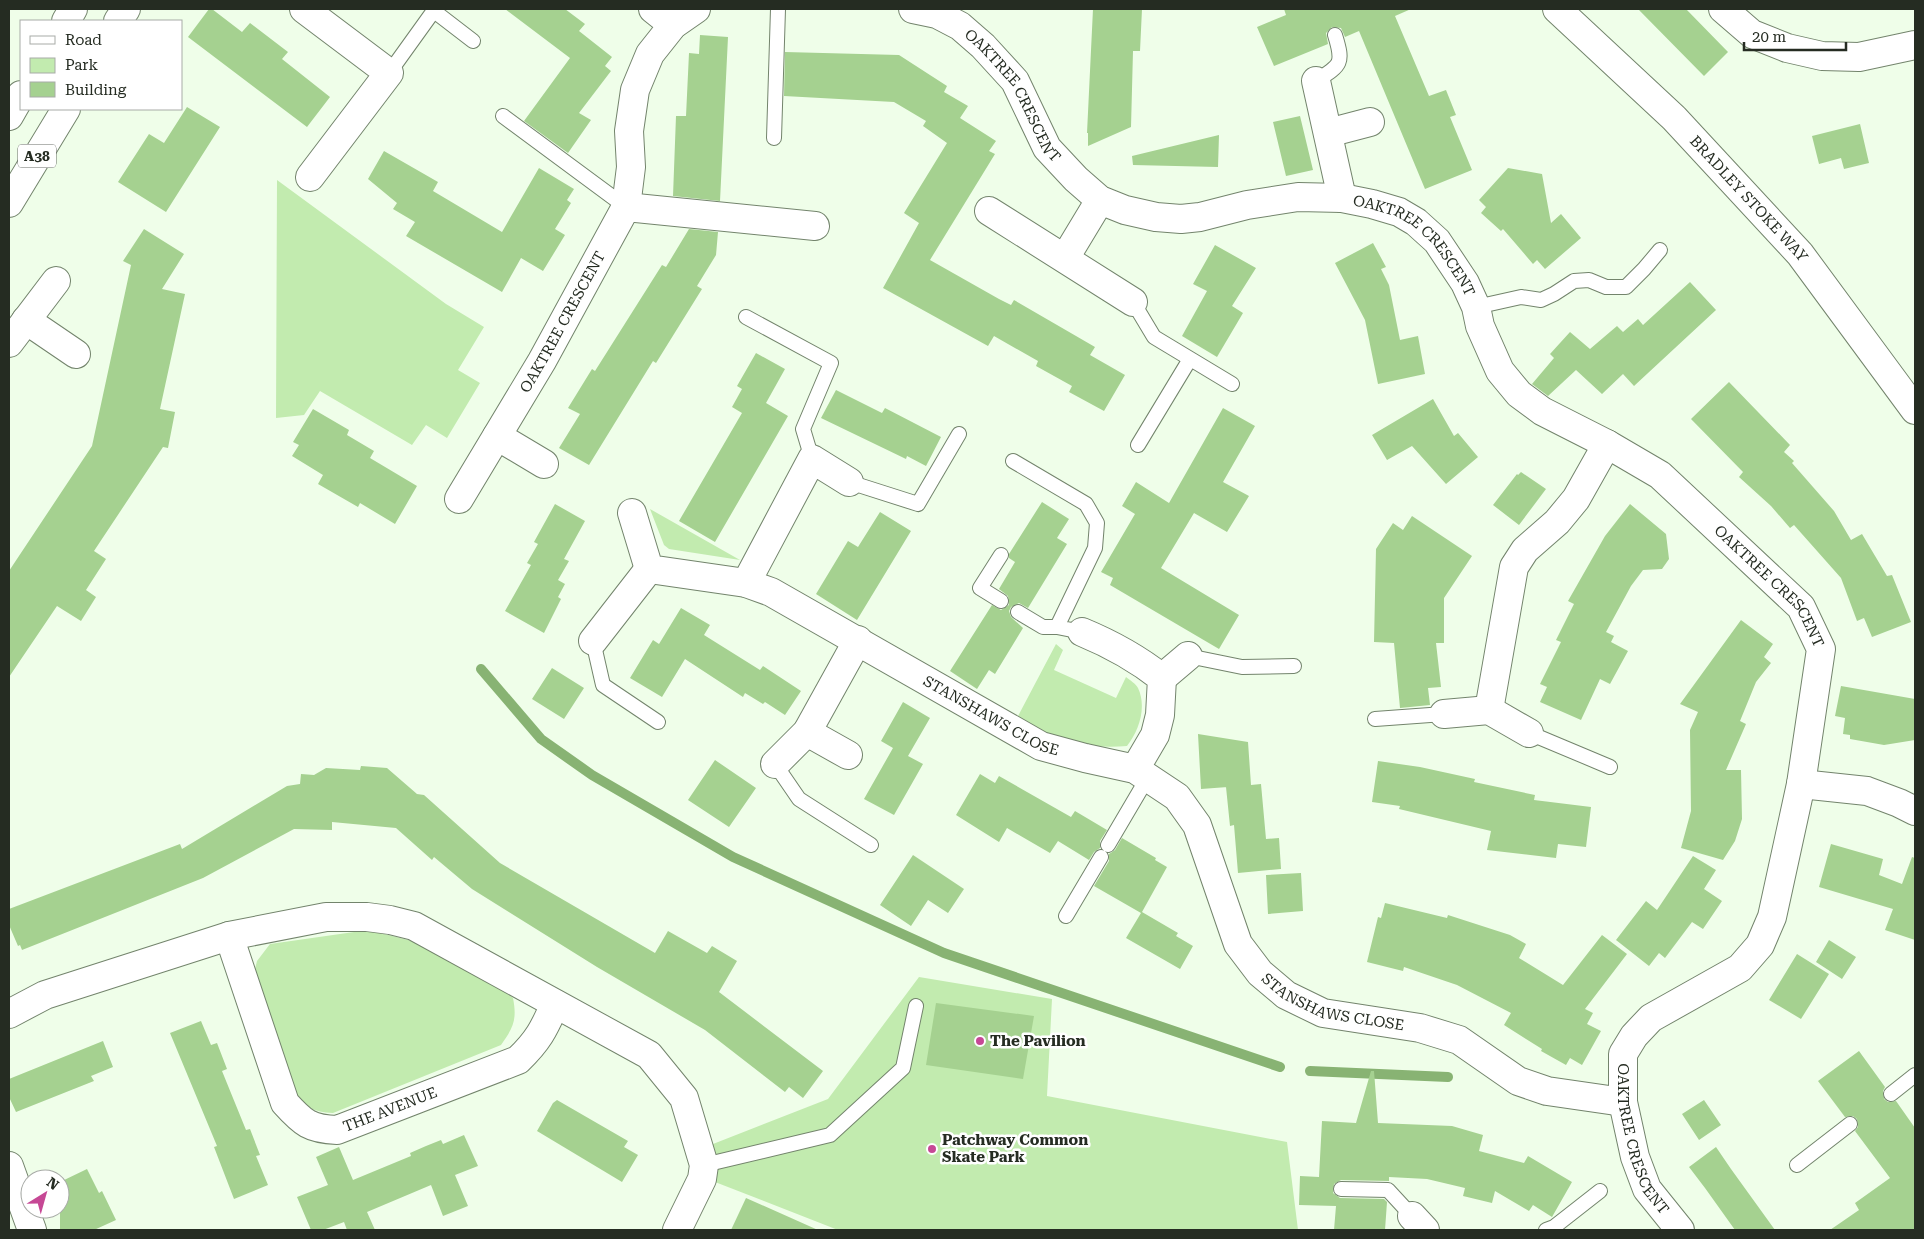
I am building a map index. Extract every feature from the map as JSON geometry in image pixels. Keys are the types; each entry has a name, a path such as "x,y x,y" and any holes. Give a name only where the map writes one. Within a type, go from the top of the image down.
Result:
{"street":[{"path":"67,20 73,9"},
{"path":"119,20 126,9"},
{"path":"304,9 389,73 310,176"},
{"name":"OAKTREE CRESCENT","path":"459,499 542,361 626,207 631,167 629,131 635,90 663,17 696,9"},
{"name":"OAKTREE CRESCENT","path":"913,9 937,14 960,26 984,46 1014,81 1047,148 1076,179 1100,200 1125,210 1156,217 1181,219 1200,217 1248,205 1298,197 1342,198 1399,212 1416,222 1437,240 1465,283 1476,307 1480,326 1500,371 1519,394 1542,412 1606,444 1660,475 1801,607 1821,650 1801,784 1772,917 1760,945 1740,968 1651,1018 1634,1036 1623,1054 1623,1102 1635,1157 1647,1189 1680,1230"},
{"name":"BRADLEY STOKE WAY","path":"1557,9 1674,118 1800,254 1915,410"},
{"path":"1723,9 1752,34 1787,48 1822,56 1859,57 1915,45"},
{"name":"OAKTREE CRESCENT","path":"1316,82 1342,198"},
{"path":"9,116 20,97"},
{"name":"A38","path":"9,203 65,110"},
{"path":"1328,133 1370,122"},
{"path":"1065,258 1100,200"},
{"path":"626,207 815,226"},
{"path":"989,211 1134,302"},
{"path":"9,343 56,281"},
{"path":"26,320 76,354"},
{"path":"497,436 544,464"},
{"path":"1489,710 1514,567 1525,550 1557,522 1576,499 1606,444"},
{"path":"746,584 812,460 850,482"},
{"path":"593,641 649,568 632,513"},
{"name":"STANSHAWS CLOSE","path":"649,568 746,584 771,592 1041,746 1142,773 1177,797 1198,825 1238,944 1260,973 1286,995 1323,1013 1420,1028 1459,1040 1518,1081 1547,1091 1623,1102"},
{"path":"1070,630 1099,639 1145,664 1162,678"},
{"path":"775,764 807,732 858,640"},
{"path":"1142,773 1160,714 1162,678 1188,656"},
{"path":"1444,714 1489,710 1529,733"},
{"path":"807,732 848,755"},
{"path":"1801,784 1867,791 1915,811"},
{"path":"9,1014 45,995 229,936 326,918 366,917 414,926 649,1055 684,1098 704,1165 702,1179 677,1230"},
{"name":"THE AVENUE","path":"229,936 285,1103 299,1119 317,1129 337,1130 518,1060 532,1047 544,1031 555,1004"},
{"path":"9,1166 32,1230"}],"lane":[{"path":"774,138 778,9"},
{"path":"389,73 435,10 473,41"},
{"path":"1316,82 1335,69 1339,62 1341,54 1335,35"},
{"path":"503,116 626,207"},
{"name":"OAKTREE CRESCENT","path":"1476,307 1521,297 1541,300 1574,281 1589,280 1606,287 1626,287 1644,270 1660,250"},
{"path":"1134,302 1154,336 1232,384"},
{"path":"746,317 831,363 803,429 812,460"},
{"path":"1138,446 1190,359"},
{"path":"850,482 918,504 959,434"},
{"path":"1013,461 1086,504 1097,523 1095,548 1070,630 1043,627 1018,612"},
{"path":"1000,555 980,588 1001,601"},
{"path":"593,641 603,685 658,722"},
{"path":"1188,656 1242,667 1294,666"},
{"path":"1375,719 1444,714"},
{"path":"1529,733 1610,767"},
{"path":"775,764 799,799 871,844"},
{"path":"1066,916 1105,851 1142,773"},
{"path":"704,1165 830,1135 903,1068 916,1006"},
{"path":"1890,1094 1915,1075"},
{"path":"1797,1165 1850,1124"},
{"path":"1341,1188 1388,1190 1419,1223"},
{"path":"1546,1230 1554,1227 1600,1191"}],"green space":[{"path":"277,180 446,304 484,327 458,370 480,383 447,438 426,425 412,445 320,391 304,415 276,418"},
{"path":"650,509 740,560 669,549 664,545"},
{"path":"1056,644 1063,650 1054,670 1116,698 1126,677 1137,687 1141,695 1142,711 1135,733 1127,746 1108,747 1068,742 1049,735 1017,718"},
{"path":"368,930 412,941 499,987 513,998 515,1012 513,1023 501,1045 333,1113 315,1110 292,1094 255,969 257,961 270,944"},
{"path":"919,977 1052,999 1047,1096 1287,1142 1298,1230 838,1230 715,1182 713,1144 828,1099"}],"building":[{"path":"209,9 212,9 242,32 250,23 288,52 282,59 330,97 307,127 188,37"},
{"path":"505,9 565,9 585,24 579,31 612,57 605,66 611,71 579,113 591,120 568,153 524,121 570,58"},
{"path":"1093,9 1142,9 1140,51 1133,51 1131,127 1088,146 1087,133"},
{"path":"1284,9 1411,9 1395,16 1429,96 1446,90 1456,115 1450,117 1472,170 1425,189 1359,31 1345,37 1341,28 1332,27 1326,33 1328,44 1274,66 1257,27 1286,15"},
{"path":"1638,9 1686,9 1728,52 1704,76"},
{"path":"700,35 728,37 720,201 673,196 676,116 686,116 689,53 699,54"},
{"path":"785,52 899,55 947,86 944,92 968,106 960,118 996,141 989,151 995,154 930,260 1011,305 1014,300 1095,347 1090,355 1125,375 1104,411 1069,392 1072,386 1036,366 1038,361 994,336 988,346 883,288 919,223 904,213 947,143 923,126 926,121 894,102 784,96"},
{"path":"187,107 220,127 166,212 118,182 149,134 164,143"},
{"path":"1300,116 1313,170 1286,176 1273,122"},
{"path":"1860,124 1869,163 1844,169 1841,158 1819,164 1812,136"},
{"path":"1219,135 1218,167 1133,165 1132,156"},
{"path":"384,151 438,182 433,191 502,232 539,168 574,189 567,200 571,203 555,229 565,235 543,271 521,258 502,292 406,236 415,222 393,209 397,203 368,179"},
{"path":"1508,168 1542,174 1551,223 1561,214 1581,238 1545,269 1537,260 1533,264 1503,229 1501,231 1481,213 1486,207 1479,200"},
{"path":"144,229 184,254 162,289 185,294 160,409 175,412 168,448 163,447 94,551 106,559 86,590 96,597 81,621 57,606 9,677 9,571 92,446 131,265 123,261"},
{"path":"689,229 718,232 716,255 697,286 702,289 656,363 653,361 589,465 559,448 580,414 568,408 592,369 595,371 662,265 666,267"},
{"path":"1373,243 1386,267 1381,269 1389,285 1400,340 1418,336 1425,374 1378,384 1365,320 1335,263"},
{"path":"1215,245 1256,268 1232,306 1243,313 1217,357 1182,336 1207,291 1193,284"},
{"path":"1690,282 1716,310 1634,386 1623,374 1602,394 1576,370 1548,396 1532,384 1554,358 1550,354 1570,332 1590,349 1617,326 1623,332 1638,319 1643,325"},
{"path":"756,353 785,369 766,403 788,416 715,542 679,521 742,413 732,407 742,389 737,386"},
{"path":"1729,382 1790,445 1784,452 1794,461 1792,463 1834,511 1851,540 1862,534 1887,576 1892,575 1911,622 1872,637 1864,618 1857,621 1841,578 1794,525 1790,528 1771,506 1739,477 1743,472 1691,419"},
{"path":"836,390 882,413 885,408 941,437 926,466 907,456 906,459 821,418"},
{"path":"1433,399 1454,436 1458,433 1478,457 1446,484 1412,446 1387,460 1372,435"},
{"path":"1223,408 1255,426 1223,482 1249,496 1227,532 1194,513 1161,568 1239,615 1219,649 1110,585 1113,578 1101,572 1135,514 1122,506 1136,482 1169,503"},
{"path":"313,409 349,430 347,435 374,451 370,458 417,486 395,524 360,503 358,507 318,484 323,475 292,456 299,445 293,442"},
{"path":"1521,472 1546,489 1519,525 1493,505 1517,474"},
{"path":"1042,502 1069,519 1057,538 1067,544 1028,608 1019,603 1011,607 1009,611 1011,617 1023,628 995,674 989,670 977,689 950,671 992,605 1001,610 1009,605 1008,596 999,589 1015,562 1009,558 1009,554"},
{"path":"555,504 585,521 564,559 569,561 558,580 565,584 558,597 561,599 544,633 505,611 531,565 527,563 538,544 534,542"},
{"path":"1630,504 1666,534 1669,559 1662,569 1643,570 1631,586 1606,632 1614,636 1611,642 1628,651 1610,684 1600,679 1581,720 1540,702 1547,687 1540,684 1561,642 1556,640 1574,604 1568,601 1605,536"},
{"path":"880,512 911,531 857,620 816,594 848,541 858,547"},
{"path":"1412,516 1472,556 1444,598 1444,643 1436,643 1441,687 1428,688 1430,705 1400,708 1394,643 1374,642 1376,549 1393,523 1403,530"},
{"path":"681,608 710,625 704,635 760,670 763,666 801,691 785,715 765,702 763,704 745,693 743,697 685,659 662,697 630,678 653,640 659,644"},
{"path":"1741,620 1773,644 1764,657 1771,663 1756,682 1740,721 1746,724 1726,770 1741,770 1742,819 1735,841 1723,860 1681,848 1691,811 1690,730 1698,712 1680,704"},
{"path":"552,668 584,688 564,719 532,699"},
{"path":"1841,686 1915,699 1915,740 1884,745 1850,739 1850,735 1843,734 1845,718 1835,716"},
{"path":"903,702 930,718 908,756 923,764 894,815 864,799 893,748 881,741"},
{"path":"1198,734 1248,742 1251,785 1261,784 1266,839 1279,838 1281,869 1238,873 1234,825 1230,826 1226,787 1201,789"},
{"path":"715,760 756,788 729,827 688,800"},
{"path":"1378,761 1420,767 1475,779 1474,782 1535,795 1534,800 1591,807 1586,847 1558,844 1556,858 1487,850 1491,831 1399,809 1400,806 1372,802"},
{"path":"361,766 387,768 417,794 424,795 500,863 655,953 668,931 707,953 712,946 737,961 719,992 823,1071 803,1098 789,1087 785,1092 705,1030 597,967 472,889 434,857 432,860 396,828 332,822 332,830 294,829 203,878 22,950 20,945 18,946 9,925 9,909 180,844 182,849 287,786 300,784 301,774 314,775 326,768 360,770"},
{"path":"980,774 995,783 999,776 1071,817 1075,811 1107,830 1100,841 1100,848 1094,852 1089,860 1058,841 1050,853 1007,828 999,842 956,815"},
{"path":"1122,838 1156,858 1155,860 1167,867 1142,912 1178,933 1176,936 1193,946 1180,969 1126,938 1141,913 1094,886 1109,861 1109,854 1115,850"},
{"path":"1831,844 1883,859 1879,875 1902,884 1912,857 1915,858 1915,940 1885,930 1893,909 1819,887"},
{"path":"913,855 964,889 948,913 928,900 911,926 880,905"},
{"path":"1693,856 1716,870 1704,889 1722,901 1703,929 1692,922 1665,958 1659,953 1649,966 1616,940 1646,901 1657,910"},
{"path":"1301,873 1303,911 1268,914 1266,875"},
{"path":"1385,903 1447,918 1448,915 1510,935 1526,944 1519,958 1563,985 1602,935 1627,954 1585,1009 1593,1013 1587,1024 1601,1031 1582,1065 1570,1058 1566,1065 1541,1051 1542,1049 1504,1025 1511,1013 1457,985 1404,967 1403,971 1367,962 1378,917 1381,918"},
{"path":"1829,940 1856,957 1842,979 1816,962"},
{"path":"1797,954 1829,974 1801,1019 1769,1000"},
{"name":"The Pavilion","path":"936,1003 1034,1016 1023,1079 926,1065"},
{"path":"201,1021 211,1045 217,1043 227,1069 222,1071 246,1130 250,1129 260,1155 256,1156 268,1185 234,1199 214,1147 217,1146 170,1033"},
{"path":"103,1041 113,1067 91,1076 94,1081 16,1112 9,1097 9,1079"},
{"path":"1859,1051 1885,1087 1883,1091 1884,1099 1888,1102 1896,1101 1915,1128 1915,1230 1830,1230 1859,1210 1855,1203 1890,1178 1855,1131 1858,1127 1857,1119 1853,1116 1845,1117 1818,1081"},
{"path":"1371,1071 1374,1071 1378,1123 1452,1126 1483,1135 1479,1151 1524,1163 1528,1156 1572,1182 1552,1217 1533,1205 1529,1211 1495,1191 1492,1203 1463,1196 1465,1188 1427,1179 1389,1177 1389,1181 1341,1180 1334,1184 1333,1193 1340,1198 1384,1199 1387,1202 1385,1230 1334,1230 1336,1206 1299,1205 1300,1176 1319,1177 1322,1121 1356,1123"},
{"path":"557,1100 628,1141 624,1147 638,1155 622,1182 537,1131 553,1103"},
{"path":"1704,1100 1721,1125 1699,1140 1682,1114"},
{"path":"464,1135 478,1166 455,1175 468,1206 443,1216 431,1185 367,1212 375,1230 347,1230 344,1222 323,1230 311,1230 297,1197 328,1185 316,1157 339,1147 353,1180 411,1156 410,1153 426,1146 441,1140 443,1144"},
{"path":"1716,1147 1775,1230 1735,1230 1689,1167"},
{"path":"87,1169 99,1193 102,1191 116,1220 94,1230 60,1230 60,1219 70,1219 70,1177"},
{"path":"746,1198 818,1230 731,1230"}],"waterway":[{"path":"481,669 541,739 592,775 733,857 944,953 1280,1067"},
{"path":"1310,1071 1448,1077"}],"place":[{"name":"The Pavilion","path":"980,1041"},
{"name":"Patchway Common Skate Park","path":"932,1149"}]}
